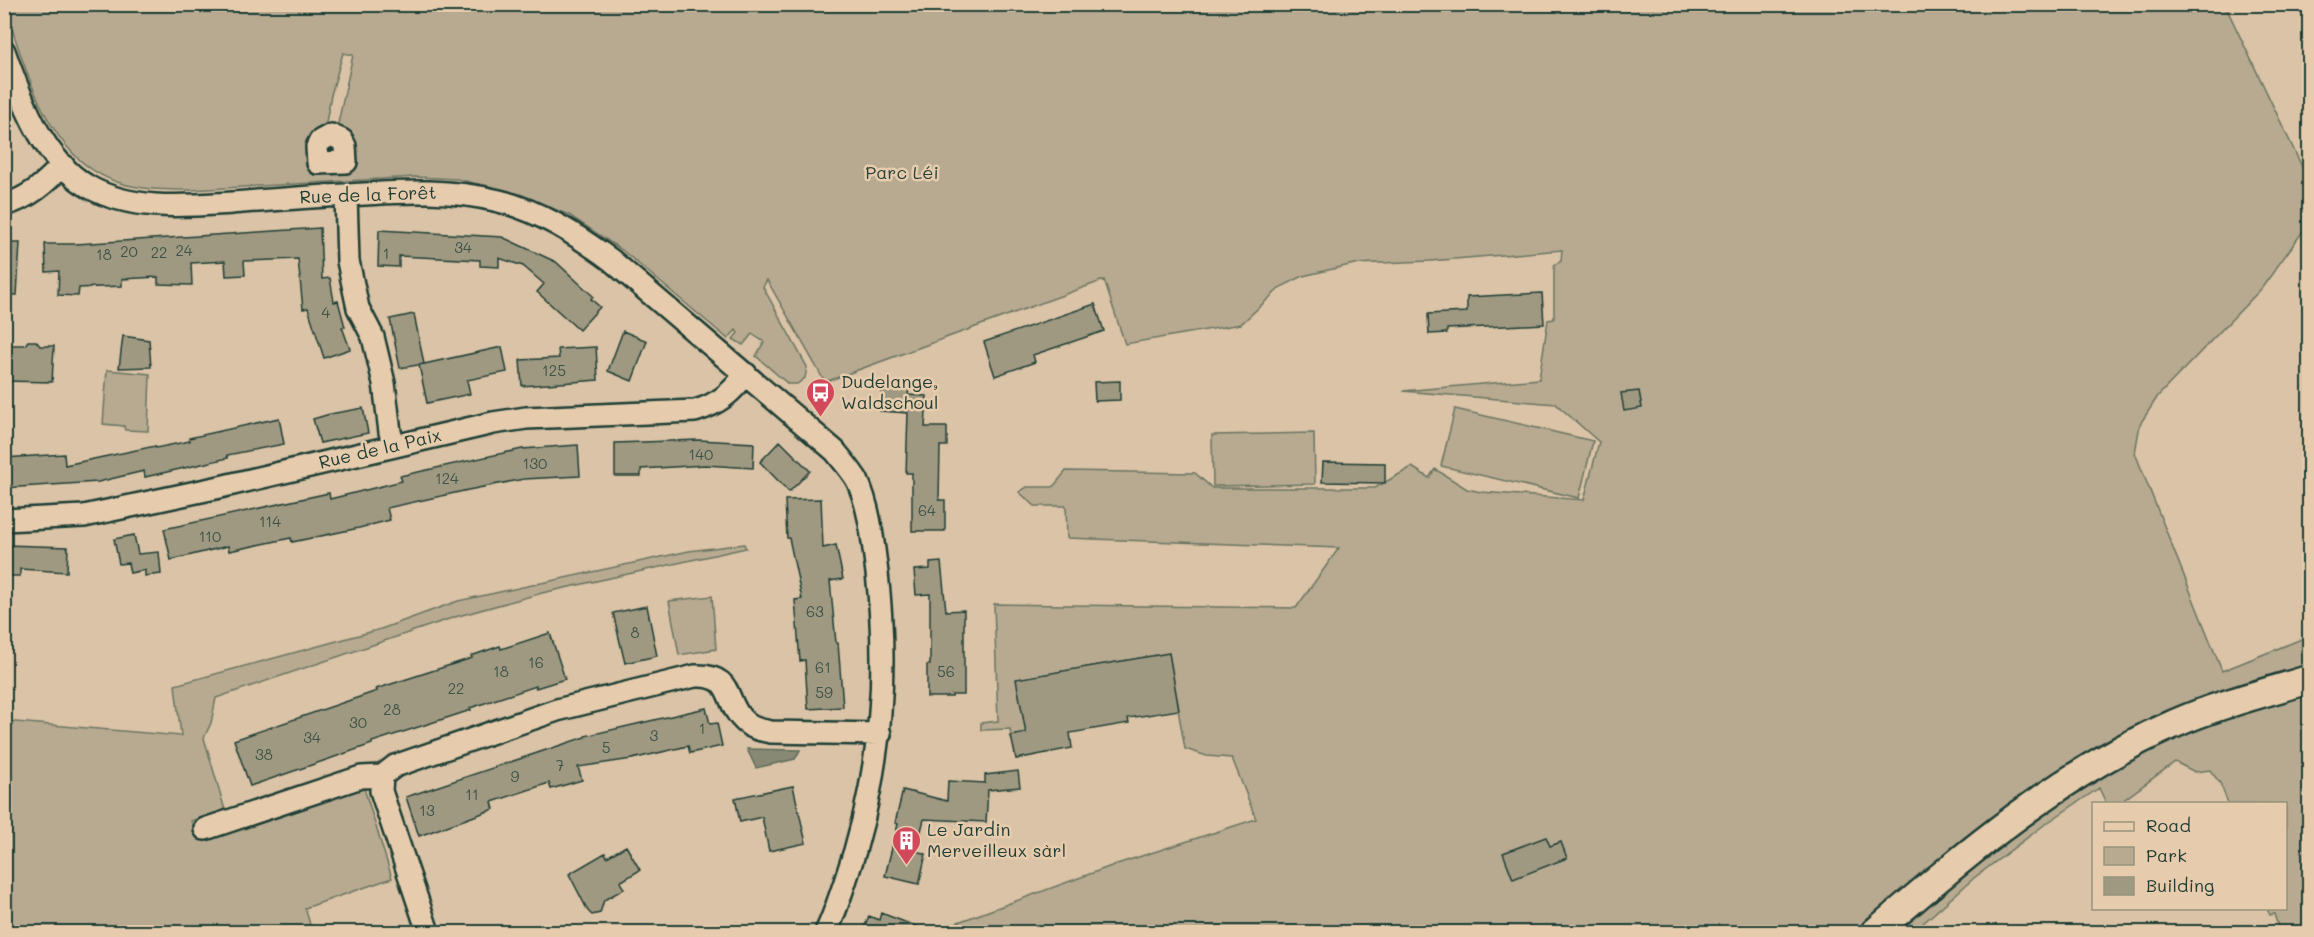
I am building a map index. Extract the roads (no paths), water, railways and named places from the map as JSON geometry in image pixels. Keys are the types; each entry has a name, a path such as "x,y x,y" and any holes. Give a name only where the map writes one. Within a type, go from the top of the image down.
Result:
{"main road":[{"path":"1875,933 2012,818 2127,746 2217,707 2310,679"}],"street":[{"name":"Rue de la Forêt","path":"4,51 28,113 42,139 63,165 88,187 118,198 148,205 191,206 415,190 454,193 500,202 535,214 582,239 611,260 835,451 856,479 866,505 874,543 880,601 882,671 880,734 857,848 826,933"},
{"path":"4,206 19,201 37,190 63,165"},
{"path":"346,195 348,261 358,308 373,337 384,383 394,446"},
{"name":"Rue de la Paix","path":"4,520 84,516 220,487 494,423 526,418 695,411 725,399 746,374"},
{"path":"205,829 361,777 382,776 395,766 557,710 695,676 710,675 722,682 743,721 754,729 771,732 880,734"},
{"path":"382,776 381,791 428,933"}],"place":[{"name":"Dudelange, Waldschoul","path":"820,418"},
{"name":"Le Jardin Merveilleux sàrl","path":"906,866"}],"park label":[{"name":"Parc Léi","path":"902,173"}]}
